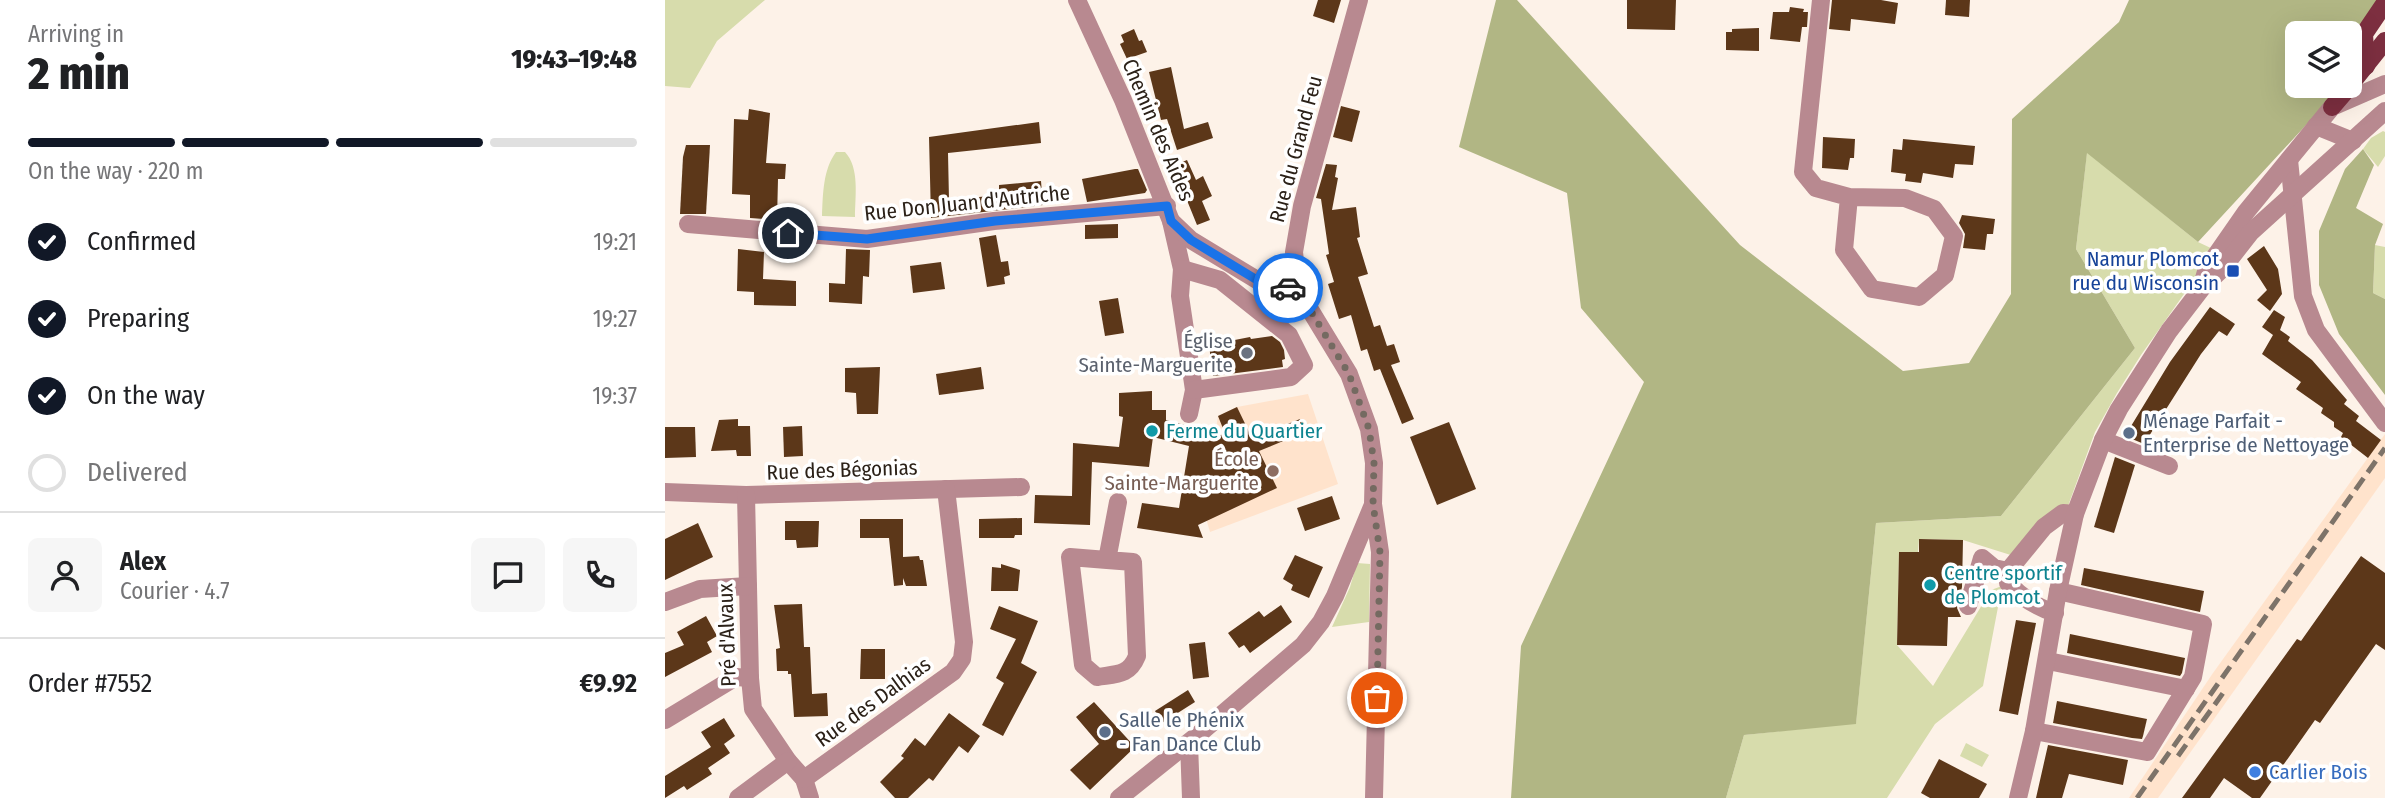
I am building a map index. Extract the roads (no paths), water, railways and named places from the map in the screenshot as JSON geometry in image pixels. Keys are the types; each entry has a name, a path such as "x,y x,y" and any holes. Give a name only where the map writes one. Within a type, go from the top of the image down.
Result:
{"main road":[{"path":"2366,66 2364,34 2385,3"},
{"path":"2362,71 2385,41"},
{"path":"2332,107 2339,98"}],"street":[{"name":"Chemin des Aides","path":"1077,0 1123,100 1169,213 1191,240 1262,283 1298,290"},
{"name":"Rue du Grand Feu","path":"1359,0 1302,206 1294,252 1298,290 1349,374 1369,429 1374,463 1373,504"},
{"path":"1821,0 1803,172 1816,188 1849,197 1905,198 1934,209 1954,236 1945,275 1919,298 1872,289 1844,250 1849,197"},
{"path":"2201,288 2207,268 2245,212 2332,107 2385,84"},
{"path":"2018,798 2035,731 2058,591 2075,514 2103,440 2119,409 2201,288 2222,269 2251,232 2385,111"},
{"path":"2316,126 2353,141"},
{"path":"2289,160 2303,296 2316,330 2385,423"},
{"name":"Rue Don Juan d'Autriche","path":"688,224 867,239 995,221 1169,213"},
{"path":"1169,213 1182,269 1179,296 1194,390 1189,414"},
{"path":"1182,269 1220,280 1289,335 1304,365 1291,377 1194,390"},
{"path":"2103,440 2169,466"},
{"name":"Rue des Bégonias","path":"665,492 746,495 1021,487"},
{"name":"Rue des Dalhias","path":"804,779 953,671 962,659 964,642 946,489"},
{"name":"Pré d'Alvaux","path":"746,495 753,709 788,761 804,779 810,798"},
{"path":"1108,560 1118,502"},
{"path":"1119,798 1189,743 1303,645 1321,622 1352,559 1373,504"},
{"path":"1373,504 1380,552 1374,798"},
{"path":"2055,613 2038,608 2018,594 2008,583 2008,570 2044,527 2063,513 2075,514"},
{"path":"1070,557 1108,560 1133,562 1137,656 1133,666 1122,673 1097,677 1083,665 1070,557"},
{"path":"1968,606 1982,558 1994,568 2008,570"},
{"path":"665,602 680,594 700,589 748,586"},
{"path":"2035,731 2147,752 2193,677 2203,624 2058,591"},
{"path":"2048,661 2186,689"},
{"path":"665,720 736,677 750,678"},
{"path":"1189,743 1191,798"},
{"path":"738,798 788,761"}],"railway":[{"path":"2137,798 2385,448"},
{"path":"2178,756 2223,693"}],"place":[{"name":"Namur Plomcot rue du Wisconsin","path":"2233,271"},
{"name":"Église Sainte-Marguerite","path":"1247,353"},
{"name":"Ferme du Quartier","path":"1152,431"},
{"name":"Ménage Parfait - Enterprise de Nettoyage","path":"2129,433"},
{"name":"École Sainte-Marguerite","path":"1273,471"},
{"name":"Centre sportif de Plomcot","path":"1930,585"},
{"name":"Salle le Phénix - Fan Dance Club","path":"1105,732"},
{"name":"Carlier Bois","path":"2255,772"}]}
